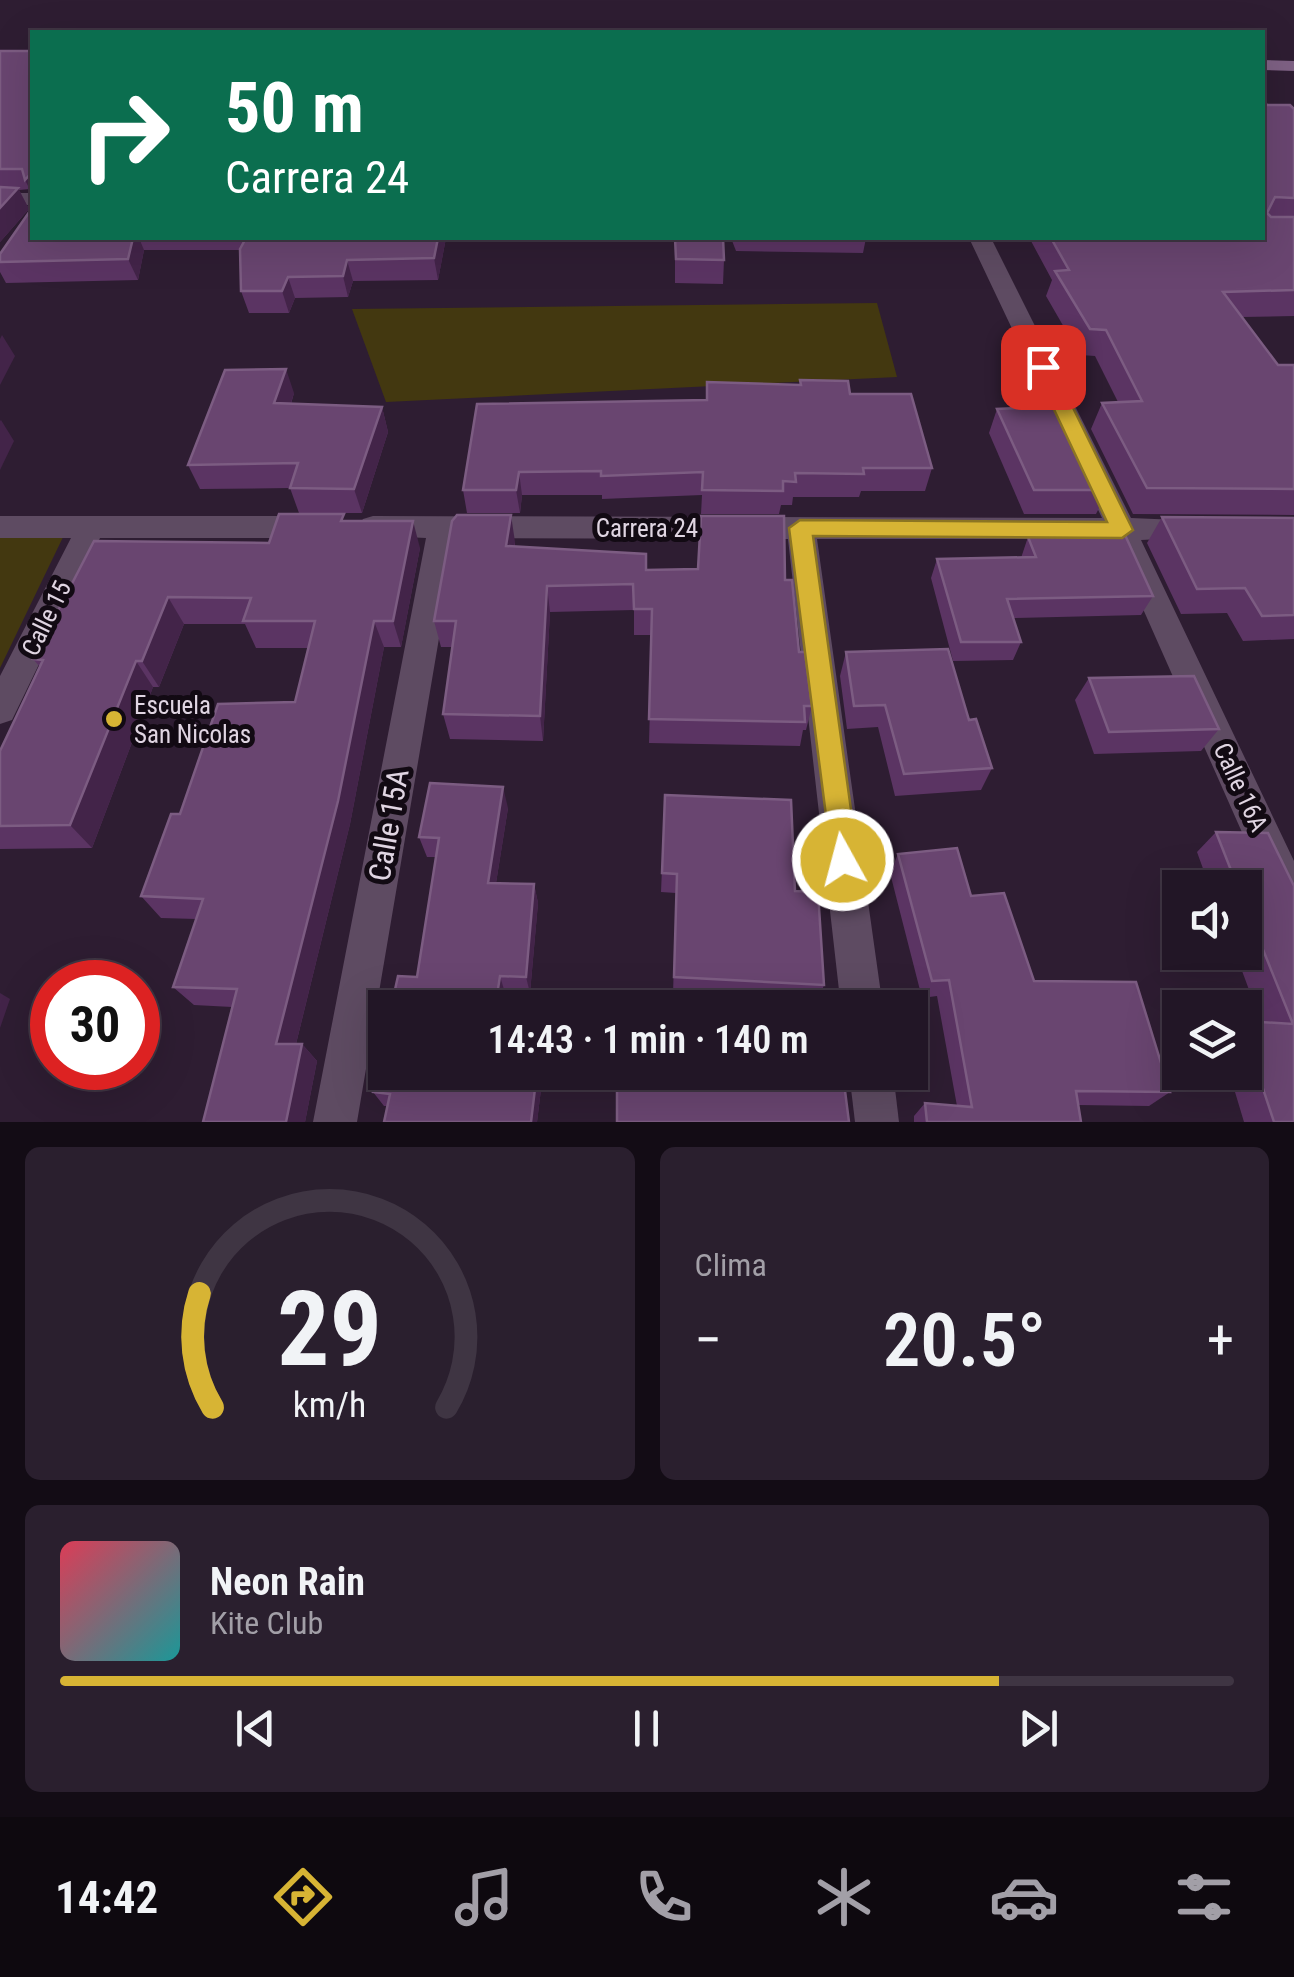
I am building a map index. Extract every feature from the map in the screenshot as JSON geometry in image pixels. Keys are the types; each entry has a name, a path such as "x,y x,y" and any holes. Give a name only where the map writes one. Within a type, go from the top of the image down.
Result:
{"street":[{"path":"1265,65 1294,66"},
{"path":"0,198 30,199"},
{"name":"Calle 16A","path":"981,240 1122,530 1294,904"},
{"name":"Carrera 24","path":"0,527 1218,530"},
{"name":"Calle 15","path":"0,710 91,527"},
{"name":"Calle 15A","path":"334,1122 443,528"},
{"path":"800,528 860,990"},
{"path":"873,1090 877,1122"}],"shaded area":[{"path":"877,303 897,377 386,402 352,309"},
{"path":"65,533 0,668 0,534"}],"building":[{"path":"0,51 30,51 30,174 25,180 22,169 0,169"},
{"path":"1265,103 1290,105 1294,109 1294,198 1275,197 1267,213 1271,217 1294,217 1294,290 1223,292 1278,365 1294,365 1294,489 1147,488 1102,403 1142,401 1106,330 1090,329 1055,271 1069,270 1052,240 1265,240"},
{"path":"0,187 18,188 0,208"},
{"path":"30,211 30,240 133,240 128,259 0,262 0,254"},
{"path":"245,240 438,240 434,258 347,260 343,276 288,277 282,291 241,291 240,249"},
{"path":"675,240 723,240 724,260 676,259"},
{"path":"286,369 274,403 382,407 354,489 290,488 298,463 188,465 225,370"},
{"path":"800,380 848,381 850,394 911,394 932,468 863,468 864,474 795,473 796,482 783,481 783,491 702,490 703,472 601,476 601,471 519,472 516,490 463,490 477,404 707,400 707,382 801,385"},
{"path":"1066,406 1108,490 1034,490 997,409"},
{"path":"279,514 344,514 341,521 413,521 393,621 374,621 338,801 276,1044 302,1044 286,1122 203,1122 237,989 173,987 203,899 141,896 171,814 180,814 218,704 295,702 315,621 243,621 251,598 168,597 142,661 136,661 70,825 0,826 0,751 43,660 33,659 94,541 269,543"},
{"path":"457,515 511,515 506,546 646,554 646,570 698,569 701,516 784,516 785,580 792,580 799,652 805,652 812,706 804,706 805,722 649,719 652,609 634,609 633,584 547,586 540,716 443,714 456,621 434,621 452,521"},
{"path":"1162,517 1294,518 1294,615 1262,616 1245,588 1197,589"},
{"path":"1045,524 1120,524 1153,596 1007,599 1021,642 961,642 937,559 1036,557 1028,537 1050,536"},
{"path":"948,649 969,720 976,719 992,768 904,774 885,705 854,706 846,652"},
{"path":"1194,676 1219,729 1109,732 1089,678"},
{"path":"430,783 503,787 488,883 534,884 526,977 500,976 498,990 395,990 398,976 417,977 439,838 419,837"},
{"path":"665,795 791,800 795,891 818,892 824,985 674,977 677,874 662,873"},
{"path":"1216,832 1268,833 1294,886 1294,1122 1274,1122 1262,1086 1262,1022 1293,1024 1262,947 1262,870 1231,870"},
{"path":"957,848 971,896 1004,893 1034,981 1136,982 1162,1066 1162,1090 1170,1092 1076,1091 1081,1122 927,1122 925,1103 972,1107 949,980 932,981 898,854"},
{"path":"535,1090 531,1122 384,1122 390,1094 373,1092"},
{"path":"617,1090 845,1090 849,1122 617,1122"}],"place":[{"name":"Escuela San Nicolas","path":"114,719"}],"route":[{"path":"843,860 800,528 1122,530 1043,367"}]}
